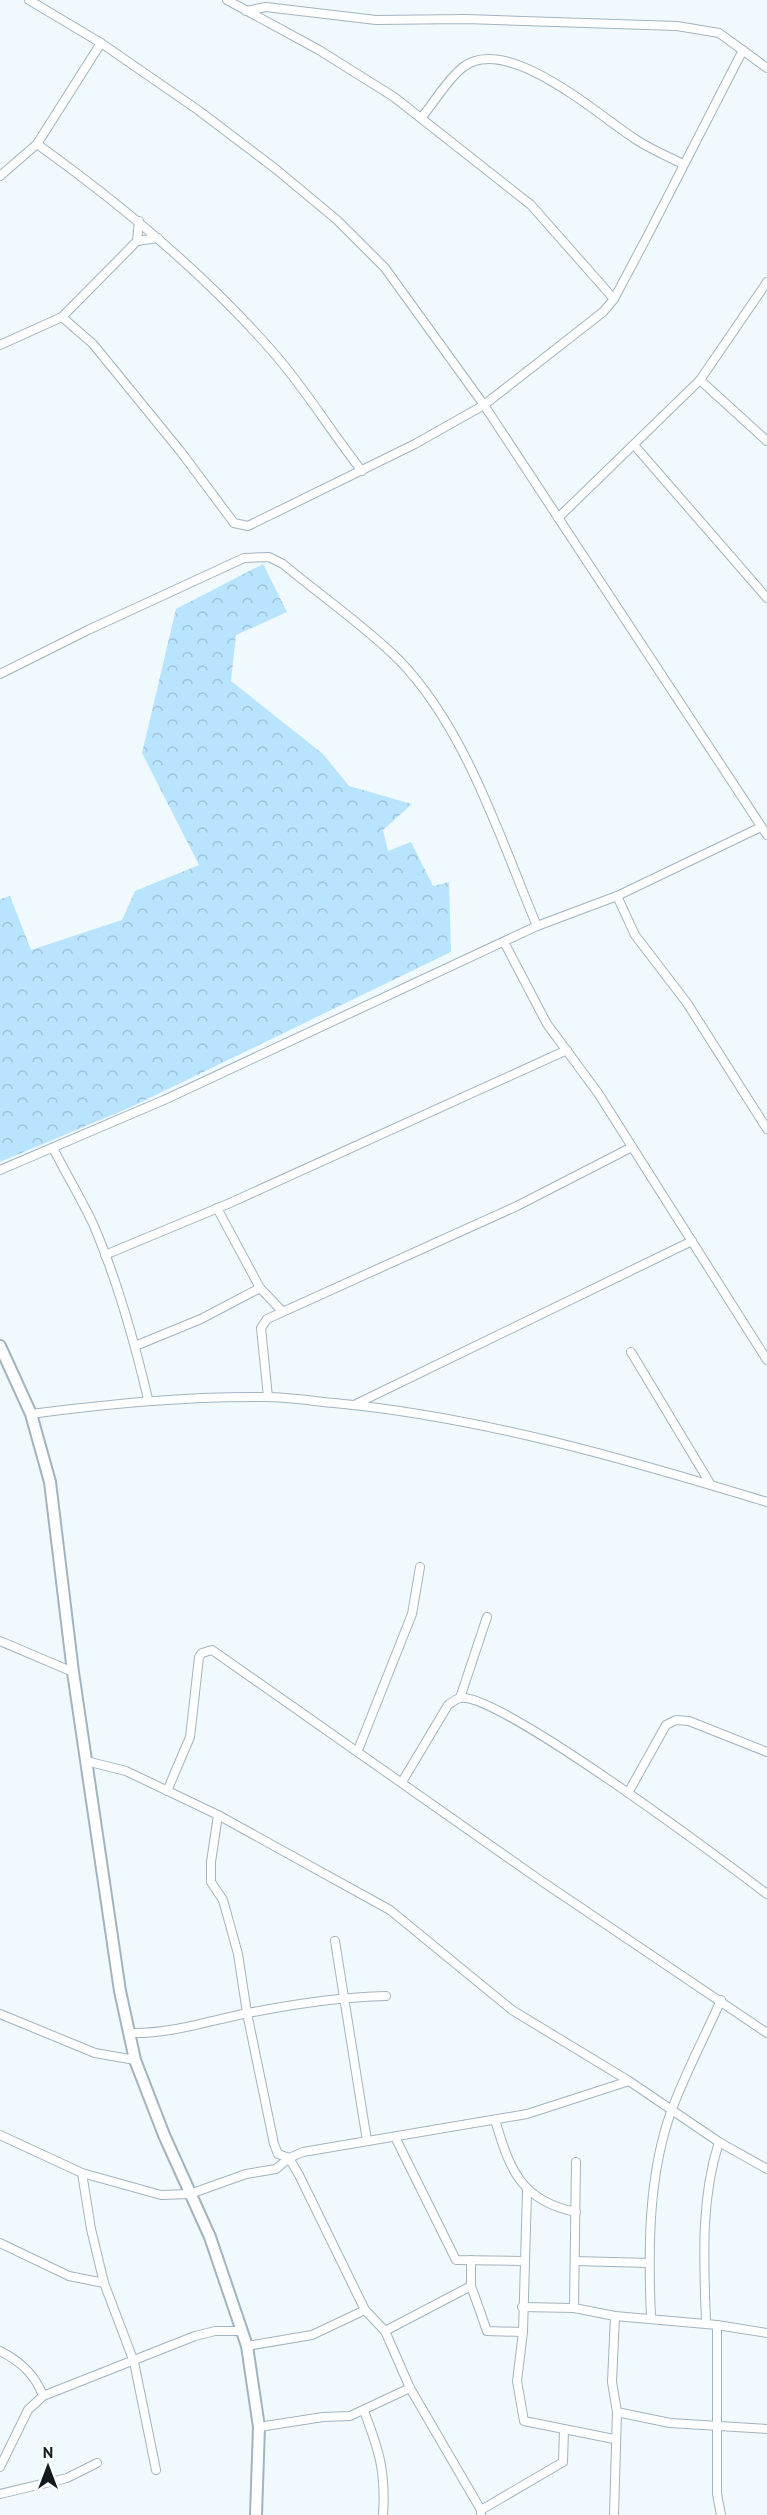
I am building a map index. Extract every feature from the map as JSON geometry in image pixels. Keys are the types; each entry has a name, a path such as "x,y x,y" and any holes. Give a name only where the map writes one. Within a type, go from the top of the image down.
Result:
{"main road":[{"path":"0,1346 31,1414 50,1482 73,1672 106,1903 135,2060 210,2237 247,2346 260,2427 256,2515"}],"street":[{"path":"29,0 100,43 207,117 277,170 337,220 384,268 484,405 767,835"},
{"path":"227,0 319,50 394,97 531,205 614,299"},
{"path":"246,11 266,7 376,20 466,19 677,26 719,33 767,68"},
{"path":"0,176 37,144 100,43"},
{"path":"62,317 93,344 237,525 248,526 362,471 484,405 587,326 614,299 743,50"},
{"path":"421,118 462,68 475,62 508,61 523,65 546,78 635,139 684,164"},
{"path":"37,144 140,221 212,288 273,352 362,471"},
{"path":"0,345 62,317 137,241 140,221"},
{"path":"137,241 158,238"},
{"path":"558,518 700,380 767,282"},
{"path":"700,380 767,441"},
{"path":"634,445 767,598"},
{"path":"0,674 87,630 244,558 269,556 283,564 399,661 436,708 462,748 537,926"},
{"path":"0,1170 164,1100 270,1048 537,926 617,896 761,827"},
{"path":"617,896 635,935 687,1003 763,1115 767,1129"},
{"path":"504,942 547,1024 632,1148 767,1360"},
{"path":"105,1255 217,1208 567,1050"},
{"path":"53,1148 93,1224 105,1255 135,1346 148,1399"},
{"path":"268,1397 261,1328 267,1318 517,1206 632,1148"},
{"path":"217,1208 260,1288 282,1311"},
{"path":"354,1405 692,1241"},
{"path":"135,1346 201,1319 260,1288"},
{"path":"631,1352 711,1485"},
{"path":"31,1414 148,1399 268,1397 354,1405 404,1411 526,1435 767,1502"},
{"path":"358,1750 412,1614 420,1567"},
{"path":"402,1782 448,1705 460,1698 487,1617"},
{"path":"0,1641 73,1672"},
{"path":"167,1791 187,1747 199,1657 207,1650 216,1651 537,1878 767,2033"},
{"path":"460,1698 475,1701 504,1714 628,1793 767,1894"},
{"path":"628,1793 666,1725 676,1720 689,1721 767,1752"},
{"path":"86,1761 126,1771 218,1815 390,1910 512,2010 629,2081 719,2142 767,2169"},
{"path":"218,1815 211,1862 211,1882 223,1900 238,1954 247,2013 274,2144 279,2154 289,2158 365,2310 385,2331 410,2388 481,2512 563,2462 564,2429"},
{"path":"335,1941 367,2141"},
{"path":"130,2033 158,2034 247,2013 343,1997 386,1996"},
{"path":"651,2318 649,2263 654,2188 672,2109 721,2000"},
{"path":"0,2014 95,2053 135,2060"},
{"path":"0,2135 82,2173 162,2196 190,2194 224,2181 276,2169 289,2158 303,2152 527,2114 629,2081"},
{"path":"495,2120 503,2146 527,2192 523,2332 517,2380 524,2421 614,2439"},
{"path":"395,2137 456,2260 524,2261"},
{"path":"706,2324 706,2201 709,2173 719,2142"},
{"path":"574,2308 576,2162"},
{"path":"82,2173 91,2229 104,2283 134,2362 156,2470"},
{"path":"527,2192 555,2208 576,2212"},
{"path":"0,2243 69,2276 104,2283"},
{"path":"471,2260 471,2286 487,2331 523,2332"},
{"path":"575,2261 649,2263"},
{"path":"385,2331 471,2286"},
{"path":"522,2307 574,2308 615,2316 717,2325 767,2333"},
{"path":"247,2346 312,2336 365,2310"},
{"path":"614,2515 614,2439 617,2412 612,2382 615,2316"},
{"path":"717,2325 717,2494 721,2515"},
{"path":"0,2467 3,2453 28,2410 43,2396 205,2333 242,2331"},
{"path":"0,2351 23,2364 39,2384 43,2396"},
{"path":"260,2427 323,2417 339,2418 364,2411 410,2388"},
{"path":"364,2411 381,2454 383,2515"},
{"path":"617,2412 670,2423 717,2424 767,2429"},
{"path":"0,2494 67,2478 97,2463"}],"green space":[{"path":"263,564 287,612 236,635 231,681 323,754 349,786 412,804 383,830 388,851 411,842 433,886 449,882 451,952 131,1107 0,1162 0,899 10,896 31,950 122,920 135,891 199,865 142,753 176,609"}]}
